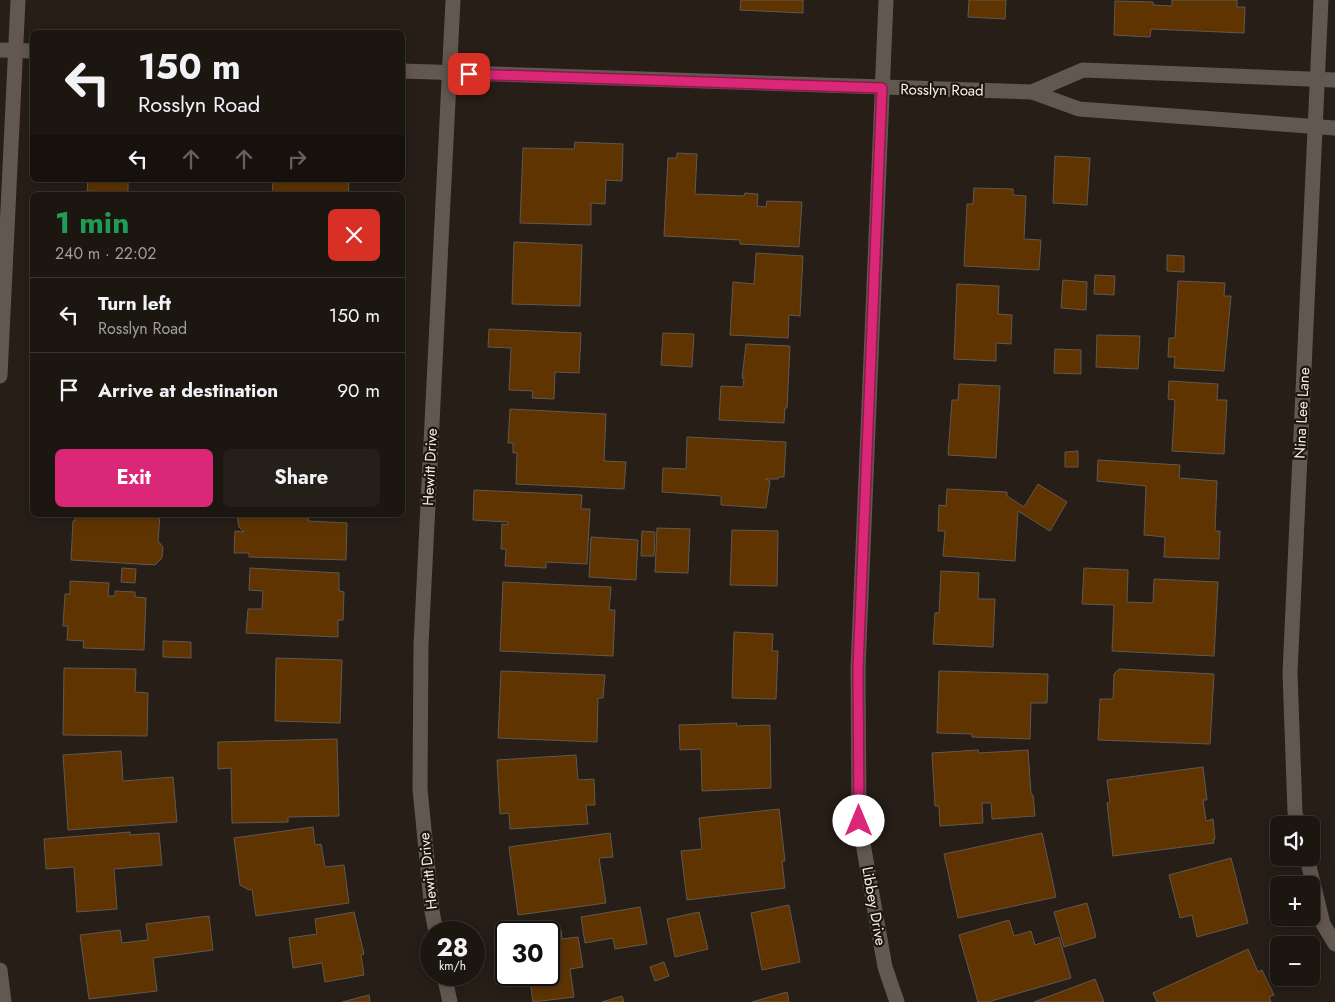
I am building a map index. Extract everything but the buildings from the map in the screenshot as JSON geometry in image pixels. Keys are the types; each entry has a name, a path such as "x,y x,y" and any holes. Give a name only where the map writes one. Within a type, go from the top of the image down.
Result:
{"street":[{"path":"0,376 18,0"},
{"name":"Hewitt Drive","path":"434,921 420,789 421,645 453,0"},
{"name":"Libbey Drive","path":"886,0 858,668 859,821 885,967 897,1002"},
{"name":"Nina Lee Lane","path":"1296,816 1290,673 1321,0"},
{"path":"0,50 30,51"},
{"name":"Rosslyn Road","path":"1032,92 1083,70 1335,80"},
{"name":"Rosslyn Road","path":"405,71 1032,92 1079,109 1335,128"},
{"path":"1308,866 1323,924 1335,944"},
{"path":"0,970 4,1002"},
{"path":"446,986 450,1002"}],"route":[{"path":"469,74 882,88 858,668 859,821"}]}
